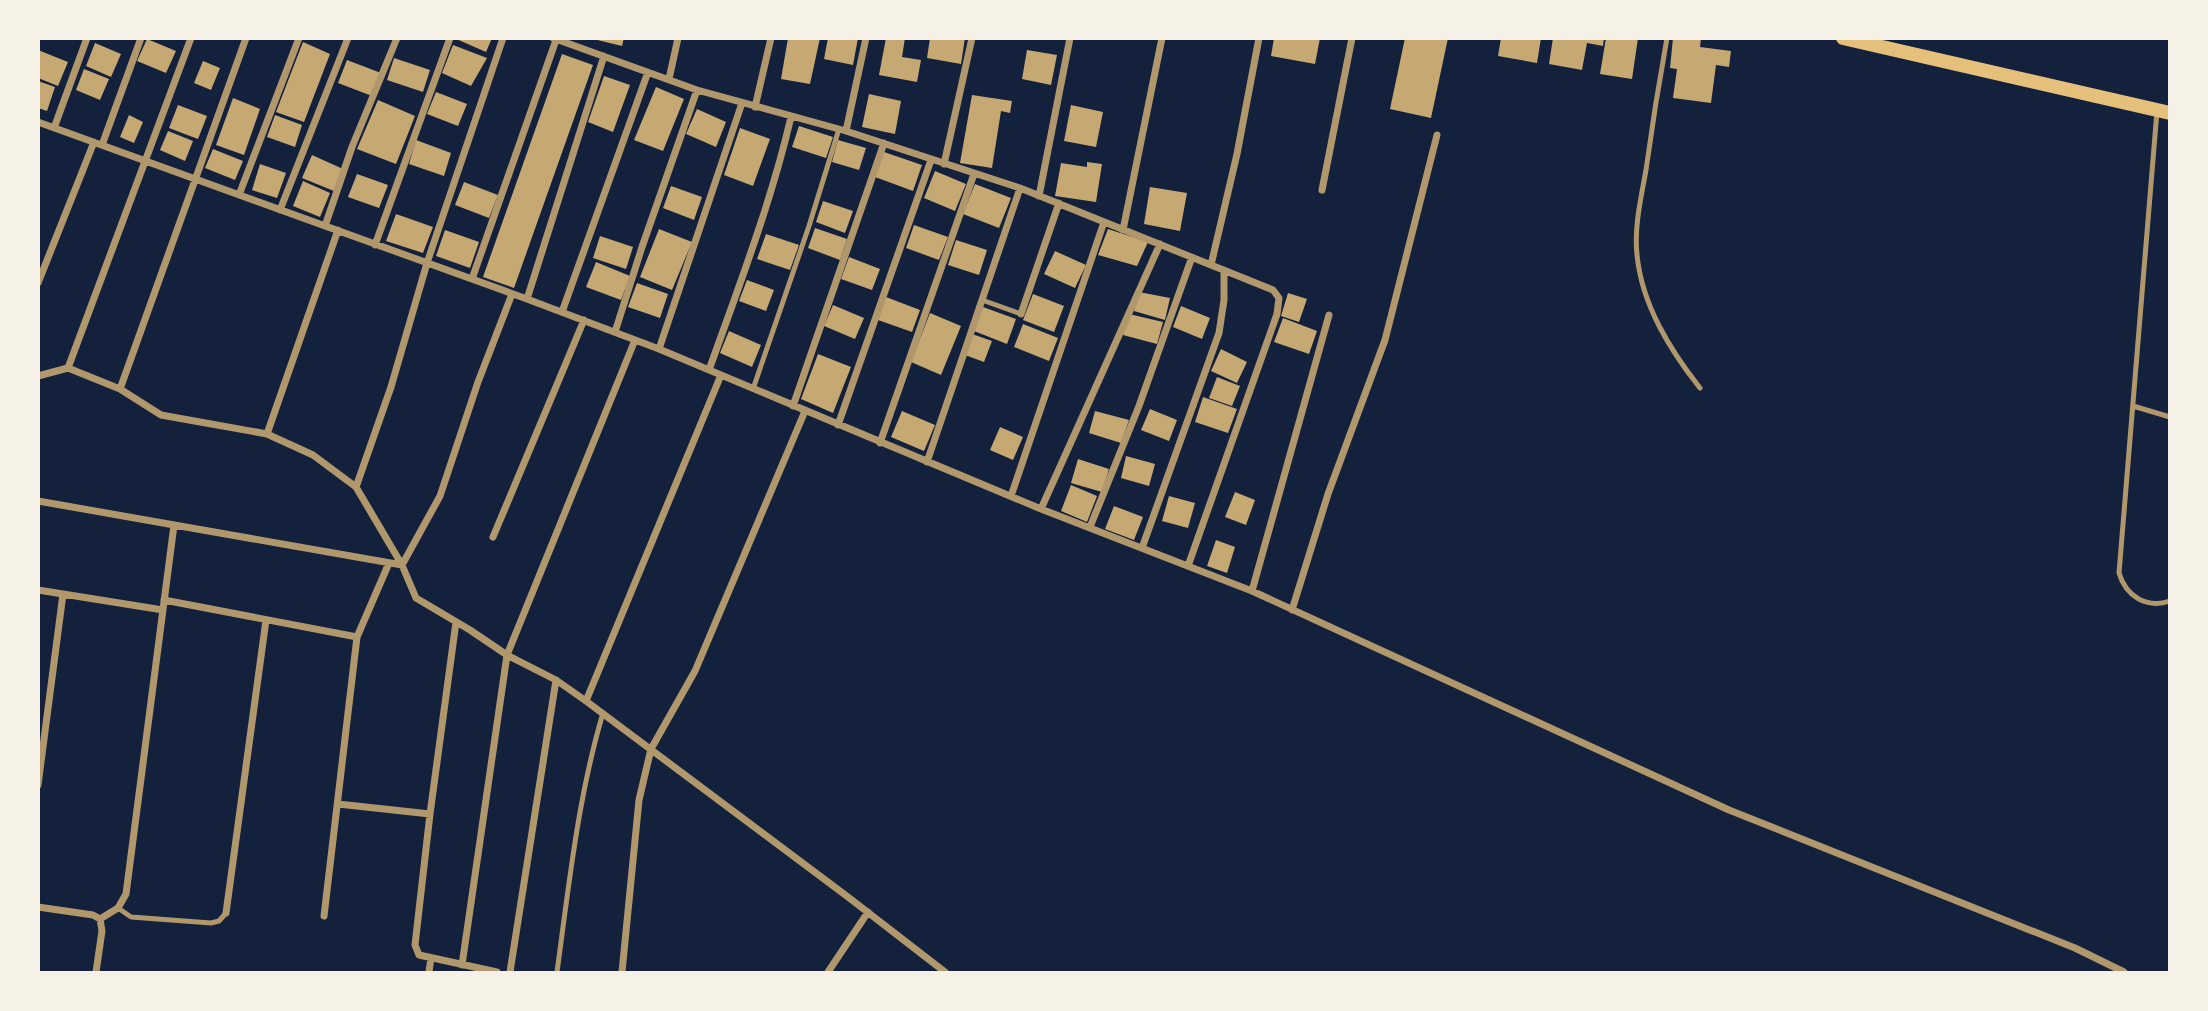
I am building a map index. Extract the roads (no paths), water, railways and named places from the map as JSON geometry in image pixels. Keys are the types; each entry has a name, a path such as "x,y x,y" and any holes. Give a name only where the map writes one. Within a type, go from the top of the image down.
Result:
{"main road":[{"path":"1843,38 2164,112"}],"street":[{"path":"54,128 87,38"},
{"path":"38,283 141,38"},
{"path":"68,368 191,38"},
{"path":"120,389 246,38"},
{"path":"239,195 299,38"},
{"path":"281,210 348,38"},
{"path":"326,226 352,147 397,38"},
{"path":"376,245 450,38"},
{"path":"356,487 391,387 427,263 503,38"},
{"path":"669,79 678,38"},
{"path":"755,107 771,38"},
{"path":"842,130 866,38"},
{"path":"944,164 972,38"},
{"path":"1039,196 1070,38"},
{"path":"1124,230 1162,38"},
{"path":"1211,265 1237,154 1259,38"},
{"path":"1322,190 1352,38"},
{"path":"472,279 554,39 577,42 604,56 698,90 842,130 1020,188 1160,244 1273,290 1279,298 1277,314 1188,566"},
{"path":"527,299 604,56"},
{"path":"562,312 648,72"},
{"path":"615,332 698,90"},
{"path":"659,349 742,103"},
{"path":"709,370 761,224 782,157 791,117"},
{"path":"39,125 54,128 338,230 659,349 1041,509 1252,591 1729,810 2075,948 2124,972"},
{"path":"1292,610 1328,494 1385,340 1437,135"},
{"path":"793,406 884,143"},
{"path":"838,425 931,160"},
{"path":"880,443 974,174"},
{"path":"927,462 1020,188"},
{"path":"1021,314 1059,204"},
{"path":"1010,496 1104,222"},
{"path":"267,434 338,230"},
{"path":"1041,509 1160,244"},
{"path":"1090,527 1139,406 1192,257"},
{"path":"1142,548 1219,333 1224,270"},
{"path":"402,565 440,496 478,382 512,294"},
{"path":"1252,591 1329,314"},
{"path":"493,537 583,320"},
{"path":"462,965 507,655 635,340"},
{"path":"38,376 68,368 120,389 161,415 267,434 313,455 356,487 402,565 416,598 507,655 556,680 603,713 945,972"},
{"path":"586,701 721,375"},
{"path":"622,972 639,800 651,749 695,671 804,411"},
{"path":"38,501 402,565"},
{"path":"100,919 118,908 126,894 174,525"},
{"path":"324,916 357,637 389,563"},
{"path":"38,590 163,610"},
{"path":"38,785 63,594"},
{"path":"164,600 357,637"},
{"path":"226,913 266,620"},
{"path":"456,622 415,945 419,955 497,972"},
{"path":"510,972 556,680"},
{"path":"338,804 430,814"},
{"path":"38,907 93,915 100,919"},
{"path":"828,972 868,912"},
{"path":"96,972 102,931 100,919"},
{"path":"429,972 431,958"}],"lane":[{"path":"1667,38 1639,216 1637,255 1646,293 1661,329 1684,368 1700,388"},
{"path":"2164,112 2133,405 2119,573 2126,589 2139,600 2156,604 2169,601"},
{"path":"753,389 842,130"},
{"path":"982,300 1021,314"},
{"path":"2133,405 2169,417"},
{"path":"557,972 574,843 591,751 603,713"},
{"path":"118,908 131,916 211,923 219,921 226,913"}]}
